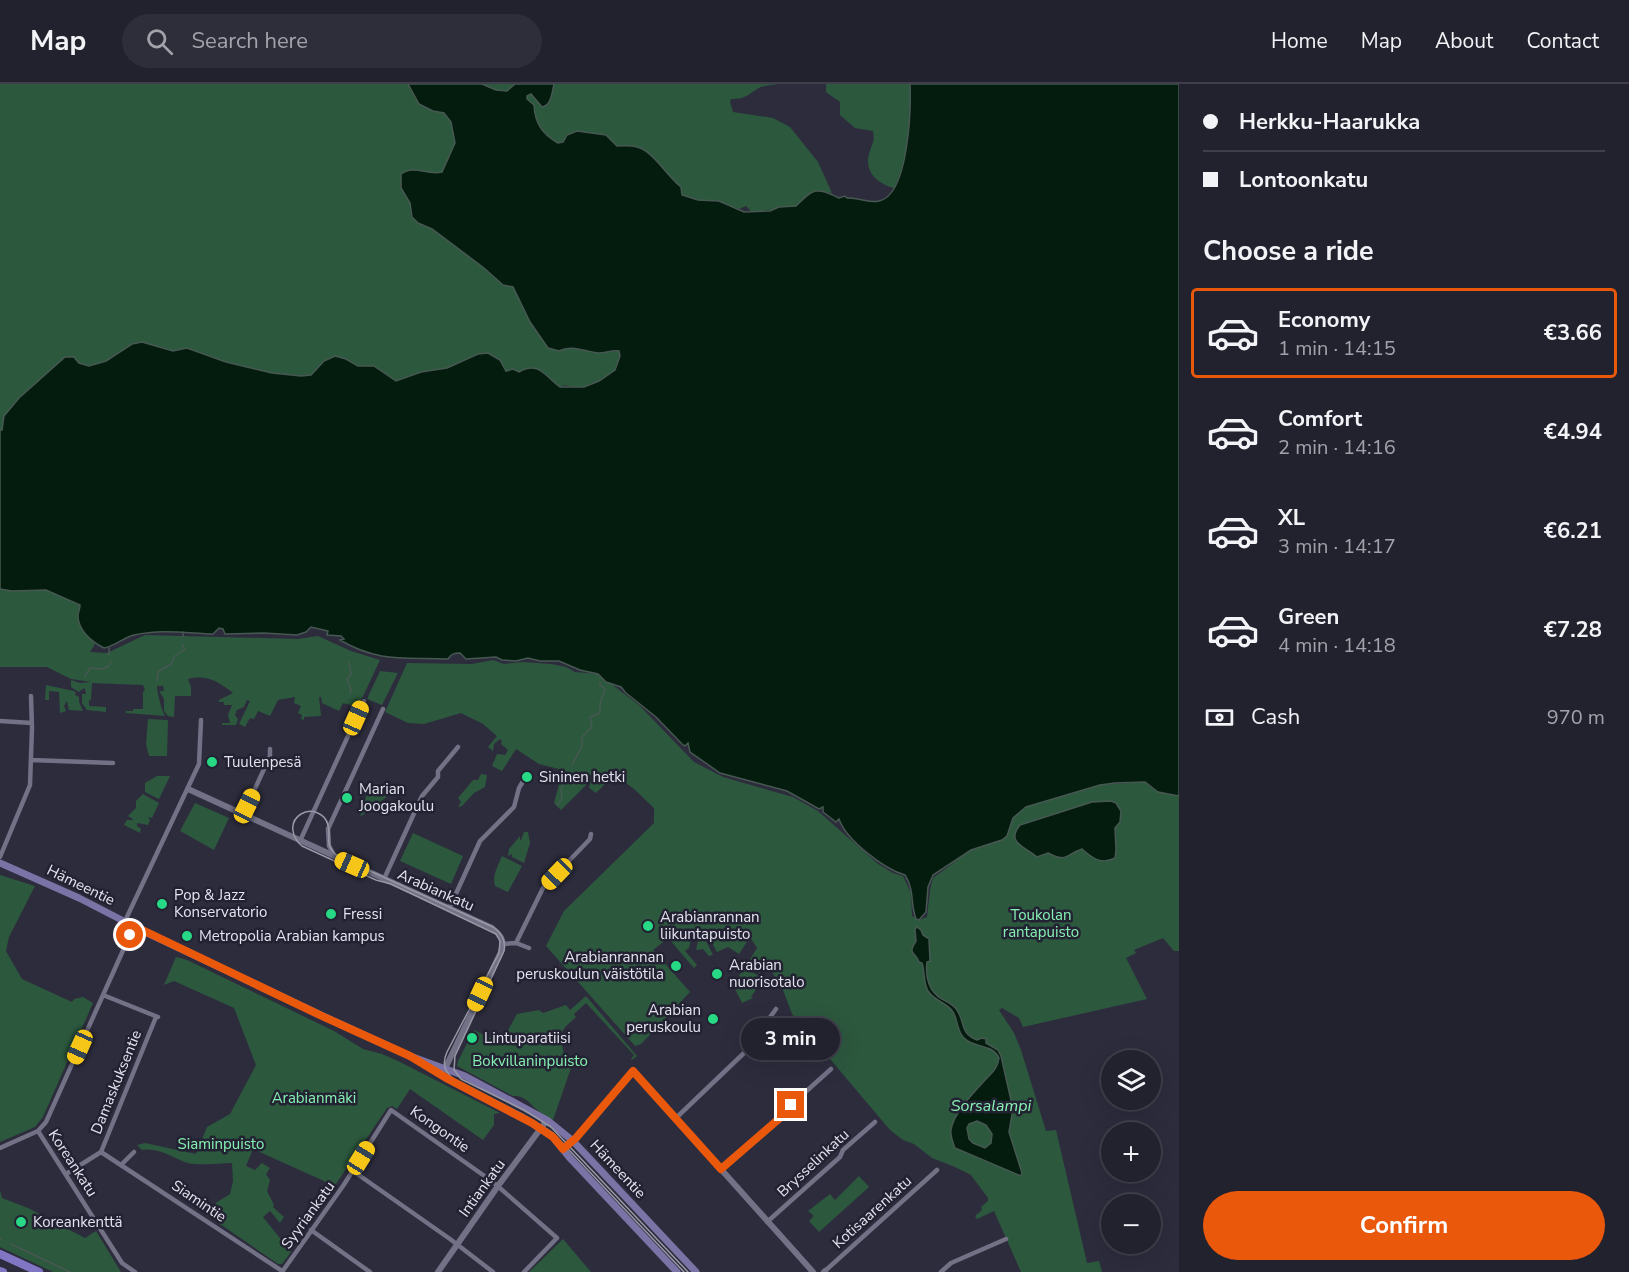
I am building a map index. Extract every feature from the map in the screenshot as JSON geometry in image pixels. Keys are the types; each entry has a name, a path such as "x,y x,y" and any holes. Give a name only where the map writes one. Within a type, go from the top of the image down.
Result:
{"main road":[{"name":"Hämeentie","path":"0,863 63,890 324,1017 444,1072 541,1128 553,1137 677,1272"},
{"name":"Hämeentie","path":"444,1072 465,1077 547,1120 573,1141 696,1272"},
{"path":"0,1254 39,1272"}],"street":[{"path":"0,857 30,785 32,696"},
{"path":"300,842 364,701"},
{"path":"336,858 329,846 328,830 383,709"},
{"path":"125,921 199,765 201,720"},
{"path":"0,721 32,723"},
{"path":"384,879 422,796 438,777 438,771 458,747"},
{"path":"243,815 270,756 270,749"},
{"path":"32,760 113,763"},
{"path":"449,909 480,841 515,805 519,788 525,778"},
{"name":"Arabiankatu","path":"188,789 496,931 501,936 503,944"},
{"path":"516,943 543,888 590,839 591,834"},
{"path":"0,1148 38,1131 46,1122 134,926"},
{"path":"444,1072 503,944 516,943 529,948"},
{"name":"Damaskuksentie","path":"66,1174 101,1152 157,1017 103,995"},
{"path":"676,1118 744,1053 776,1009"},
{"path":"721,1169 788,1111 791,1105 831,1069"},
{"path":"563,1149 573,1141 633,1071 813,1272"},
{"name":"Syyriankatu","path":"282,1272 353,1171 391,1110"},
{"name":"Kongontie","path":"391,1110 498,1186 557,1238 524,1272"},
{"name":"Intiankatu","path":"438,1272 547,1120"},
{"name":"Brysselinkatu","path":"767,1222 840,1157 843,1150 875,1122"},
{"name":"Koreankatu","path":"38,1131 122,1263 135,1272"},
{"name":"Siamintie","path":"101,1152 282,1272"},
{"path":"122,1164 134,1152"},
{"name":"Kotisaarenkatu","path":"825,1271 937,1170"},
{"path":"353,1171 493,1272"},
{"path":"311,1230 370,1272"},
{"path":"941,1272 951,1263 1006,1239"}],"green space":[{"path":"0,84 779,84 763,86 744,97 731,99 733,112 773,118 790,127 818,162 832,193 816,192 808,195 796,206 763,211 751,211 746,206 739,209 719,201 604,352 619,351 620,356 615,370 599,381 584,387 576,388 565,385 557,388 439,376 0,443"},
{"path":"826,84 910,84 910,124 906,151 894,188 883,184 870,172 868,160 873,131 855,128 840,115 840,102 826,92"},
{"path":"0,566 83,602 78,614 86,635 95,644 90,652 107,653 145,635 298,639 318,636 351,651 380,660 358,707 343,703 339,711 322,703 319,697 321,716 304,717 304,720 298,713 301,706 294,703 295,697 278,700 270,716 258,711 254,719 250,718 245,727 239,724 250,701 247,700 244,707 237,710 236,725 222,725 222,723 230,723 228,715 232,705 224,705 224,702 219,702 219,700 233,693 218,682 207,678 188,679 191,696 175,696 174,717 168,716 164,711 164,699 159,691 164,691 163,686 157,686 165,716 126,713 133,709 143,709 145,690 143,685 92,683 89,706 106,707 106,712 87,710 82,703 82,694 86,694 85,689 79,692 71,687 71,680 80,683 91,682 71,679 47,667 0,667"},
{"name":"Toukolan rantapuisto","path":"493,660 504,664 523,662 551,664 566,667 575,672 598,674 639,705 694,762 723,777 793,797 818,811 878,864 903,876 911,893 912,916 919,920 927,917 933,878 971,850 1007,836 1013,818 1026,807 1100,785 1145,782 1157,790 1179,796 1179,951 1174,951 1163,938 1134,950 1136,953 1126,958 1147,999 1023,1027 1019,1018 1002,1008 999,1010 1014,1033 1021,1050 1046,1131 1056,1130 1087,1263 1099,1261 1102,1272 1021,1272 994,1211 977,1219 975,1216 982,1210 981,1207 988,1201 988,1198 971,1175 932,1158 890,1130 792,1014 783,990 770,969 767,971 764,966 759,973 754,970 758,964 749,961 757,948 750,937 739,954 728,947 717,952 710,939 706,941 713,955 709,956 703,949 696,950 698,941 691,939 689,948 685,951 697,965 694,968 669,939 653,950 690,992 668,1015 665,1014 666,1018 641,1044 635,1046 546,946 564,911 654,823 654,808 629,785 612,777 596,793 589,788 592,776 590,775 586,785 561,810 554,803 563,770 539,764 516,749 502,771 492,766 497,754 505,755 508,750 501,744 500,739 494,744 493,751 488,747 497,736 483,724 461,713 424,724 408,723 385,712 407,663 472,664"},
{"path":"380,671 398,673 382,705 367,699"},
{"path":"46,685 74,691 79,697 83,711 69,710 67,701 64,706 66,711 60,713 59,692 49,691 49,700 45,700"},
{"path":"148,719 168,720 167,756 149,756 146,744"},
{"path":"481,774 487,775 485,787 458,807 461,802 458,798 473,780 478,780"},
{"path":"157,776 170,776 159,799 145,792 145,783"},
{"path":"377,783 389,795 360,817 366,797"},
{"path":"143,794 159,803 152,818 148,817 150,820 148,825 137,823 141,829 140,833 124,825 127,820 134,820 128,816 136,808 136,801"},
{"path":"195,803 229,818 214,850 180,831"},
{"path":"524,832 528,832 530,843 524,863 512,857 512,854 508,856 509,849 520,836 521,840"},
{"path":"413,833 463,856 451,884 400,861"},
{"path":"502,856 522,866 508,892 495,886 494,882"},
{"path":"0,875 35,886 9,937 6,951 22,979 72,1002 74,999 83,997 93,1003 43,1117 35,1127 0,1142"},
{"name":"Arabianmäki","path":"176,957 187,960 334,1031 363,1049 398,1061 500,1113 494,1114 494,1125 483,1140 410,1089 397,1109 392,1106 387,1108 334,1187 253,1149 246,1166 255,1170 262,1163 270,1168 266,1174 270,1180 267,1191 273,1207 284,1217 280,1223 270,1211 263,1217 291,1252 282,1264 278,1264 207,1215 214,1204 230,1194 233,1181 232,1163 188,1163 160,1151 142,1150 137,1145 145,1143 196,1154 207,1127 230,1114 256,1065 234,1008 174,981 164,985"},
{"path":"737,962 763,979 751,997 753,998 742,1003 733,985 742,971 735,966"},
{"name":"Bokvillaninpuisto","path":"586,996 637,1056 631,1059 634,1055 586,1003 574,1014 576,1017 560,1034 563,1050 571,1068 553,1120 539,1112 523,1098 513,1096 457,1066 474,1030 501,1043 517,1014 539,1010 543,1013 566,1005 570,1010"},
{"path":"859,1176 869,1187 819,1232 809,1221 814,1216 808,1211 830,1194 835,1200"},
{"path":"0,1190 2,1198 28,1208 85,1238 96,1231 121,1272 53,1272 0,1247"},
{"path":"563,1239 591,1272 529,1272 560,1242"}],"water":[{"path":"408,84 482,84 496,90 507,91 515,84 554,84 551,98 545,106 542,107 531,94 527,96 527,99 534,105 540,127 552,140 558,143 563,142 567,135 577,131 606,135 617,146 635,146 643,149 681,187 682,195 698,200 719,201 744,212 770,211 779,207 796,206 816,191 839,198 845,196 871,202 879,201 889,195 897,184 906,149 909,130 910,84 1179,84 1179,796 1158,792 1145,782 1115,783 1100,785 1026,807 1013,818 1007,836 1002,840 971,850 933,875 928,887 926,912 919,920 916,919 910,886 905,875 887,867 867,853 849,836 839,819 836,822 823,812 823,807 819,809 787,791 720,773 690,752 688,743 685,746 682,744 656,717 621,687 606,682 598,674 580,670 559,661 540,661 528,658 516,661 496,657 466,659 460,653 453,654 448,659 380,656 340,640 344,639 341,636 327,635 328,631 311,627 306,632 297,635 225,634 223,629 219,628 213,634 144,633 130,636 104,648 90,639 80,625 78,614 80,605 46,590 0,589 0,430 2,430 4,416 19,398 65,357 74,357 79,363 89,366 106,361 132,344 142,342 173,351 187,348 226,362 272,373 301,376 311,375 324,361 335,356 358,366 374,366 396,381 421,372 447,368 478,354 488,353 500,360 506,371 513,369 519,372 531,368 537,369 560,387 584,387 599,381 615,370 620,356 619,351 599,353 574,348 559,351 548,348 530,322 513,287 503,285 432,229 418,223 412,217 410,203 401,188 401,174 411,170 442,172 455,143 451,122 444,113 433,111 419,104"},
{"path":"1092,802 1116,803 1121,811 1120,822 1115,828 1115,858 1106,861 1098,860 1082,849 1063,858 1048,853 1037,857 1016,840 1016,831 1020,825"},
{"name":"Sorsalampi","path":"917,927 929,939 930,961 927,962 927,973 931,988 938,996 956,1008 965,1031 971,1037 977,1040 986,1039 986,1043 998,1050 1001,1056 1013,1109 1009,1132 1021,1176 955,1148 951,1132 956,1116 995,1069 999,1058 992,1050 973,1044 964,1038 951,1009 928,991 922,963 912,951 916,941 915,929","holes":["977,1121 986,1125 992,1134 991,1143 985,1148 969,1139 967,1128 969,1124"]}],"waterway":[{"path":"183,632 183,637"},
{"path":"157,680 158,672 171,664 175,656 185,649 182,644"},
{"path":"109,648 109,655"},
{"path":"85,676 90,668 102,669 109,666 111,662"},
{"path":"349,662 351,674 347,679 350,694"},
{"path":"572,765 582,746 582,737 592,727 590,717 600,713 600,703 605,689 600,682"},
{"path":"557,805 562,799 561,790 568,772"},
{"path":"11,1244 70,1272"}],"tram line":[{"path":"684,1272 553,1133 522,1114 454,1079 446,1070 444,1064 447,1052 499,953 500,941 496,934 391,884 376,880 302,846 293,830 297,817 305,812 317,813 324,817 329,830 329,846 337,856 493,927 499,932 504,940 504,951 455,1056 454,1070 461,1079 524,1110 551,1127 688,1272"}],"place":[{"name":"Tuulenpesä","path":"212,762"},
{"name":"Sininen hetki","path":"527,777"},
{"name":"Marian Joogakoulu","path":"347,798"},
{"name":"Pop & Jazz Konservatorio","path":"162,904"},
{"name":"Fressi","path":"331,914"},
{"name":"Arabianrannan liikuntapuisto","path":"648,926"},
{"name":"Metropolia Arabian kampus","path":"187,936"},
{"name":"Arabianrannan peruskoulun väistötila","path":"676,966"},
{"name":"Arabian nuorisotalo","path":"717,974"},
{"name":"Arabian peruskoulu","path":"713,1019"},
{"name":"Lintuparatiisi","path":"472,1038"},
{"name":"Koreankenttä","path":"21,1222"}],"route":[{"path":"130,935 134,926 410,1056 448,1079 541,1128 563,1149 576,1138 633,1071 721,1169 788,1111 791,1105"}],"park label":[{"name":"Siaminpuisto","path":"221,1144"}]}
